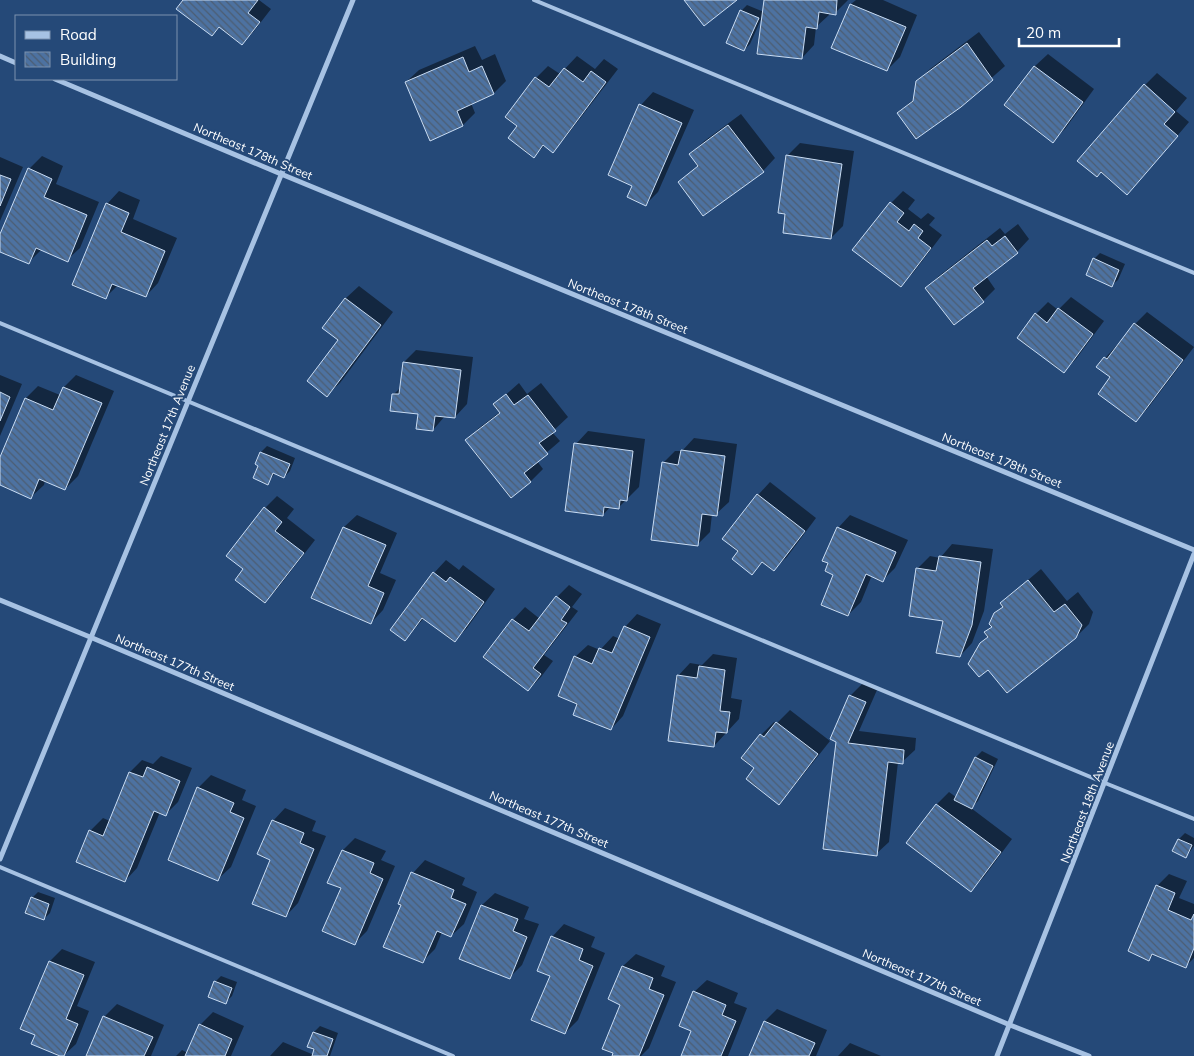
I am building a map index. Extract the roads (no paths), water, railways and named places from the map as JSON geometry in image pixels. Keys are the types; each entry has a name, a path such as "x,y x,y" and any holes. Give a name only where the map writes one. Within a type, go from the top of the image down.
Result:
{"street":[{"name":"Northeast 17th Avenue","path":"0,859 353,0"},
{"path":"0,56 15,63"},
{"name":"Northeast 178th Street","path":"56,80 1194,550"},
{"name":"Northeast 18th Avenue","path":"997,1056 1194,554"},
{"name":"Northeast 177th Street","path":"0,600 1010,1025 1090,1056"}],"lane":[{"path":"534,0 1194,273"},
{"path":"0,323 1194,819"},
{"path":"0,867 453,1056"}]}
